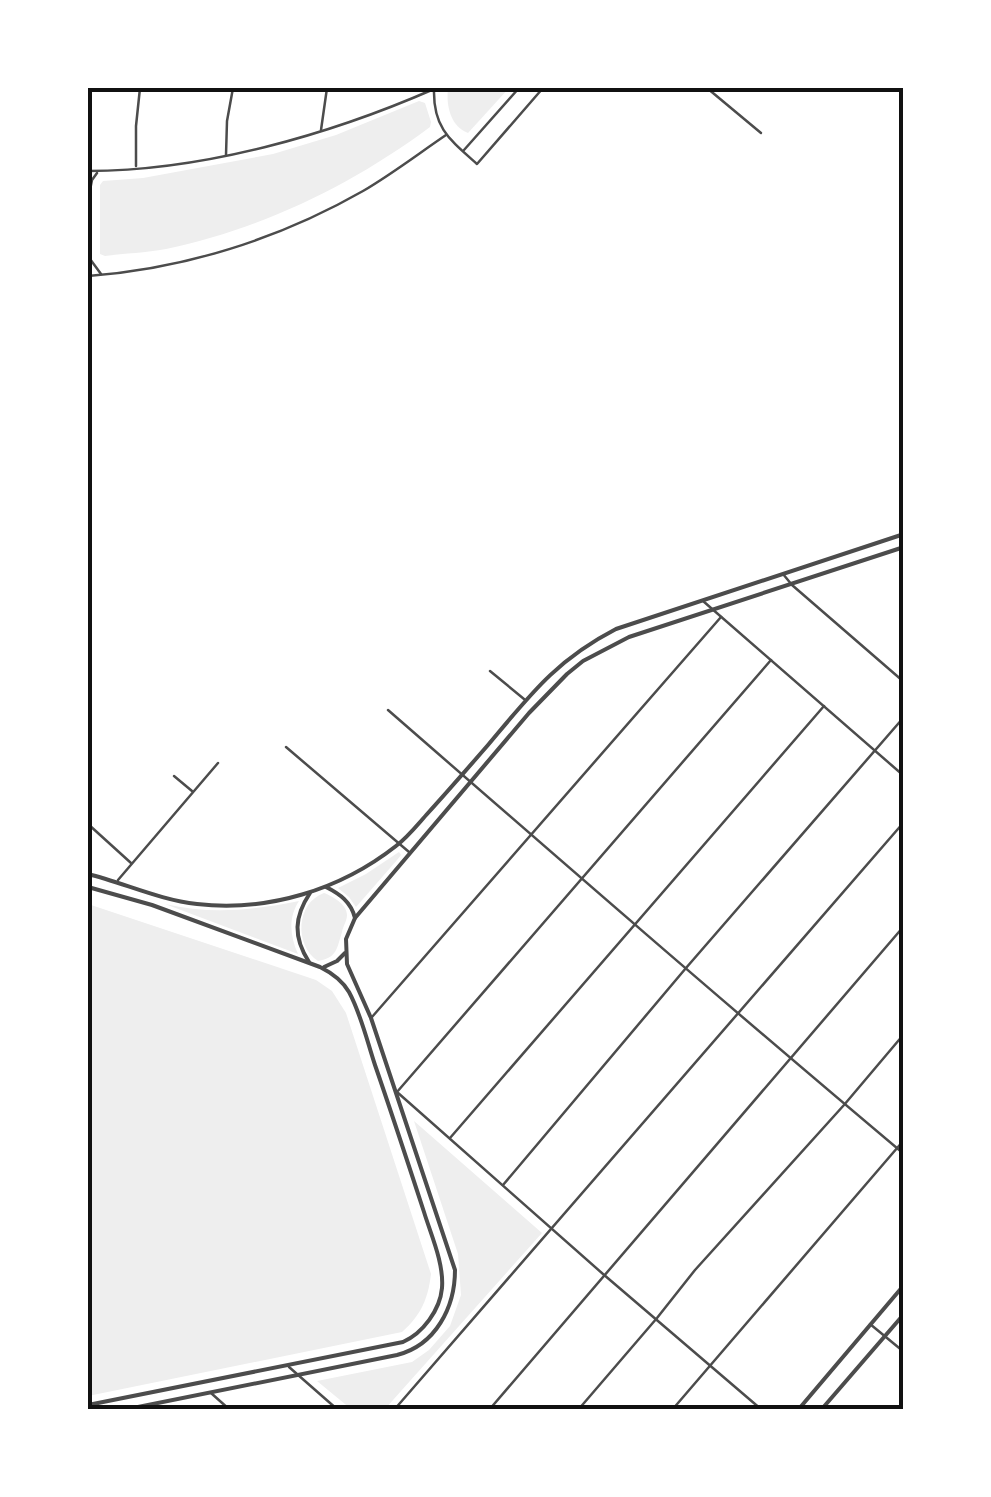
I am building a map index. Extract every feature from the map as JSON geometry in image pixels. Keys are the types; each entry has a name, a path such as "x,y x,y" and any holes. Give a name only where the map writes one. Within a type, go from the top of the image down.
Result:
{"street":[{"path":"136,168 140,88"},
{"path":"226,155 227,121 234,88"},
{"path":"321,130 327,88"},
{"path":"88,171 136,168 262,147 321,130 434,88 434,106 446,135 477,164 543,88"},
{"path":"463,152 519,88"},
{"path":"707,88 761,133"},
{"path":"88,276 200,258 266,236 361,192 446,135"},
{"path":"99,171 90,184 90,260 102,275"},
{"path":"88,874 198,904 269,902 326,887 400,844 550,673 591,642 616,629 904,534"},
{"path":"124,1409 407,1352 435,1330 453,1298 455,1270 398,1091 348,968 346,939 355,918 529,713 583,661 630,637 904,546"},
{"path":"783,574 904,682"},
{"path":"702,600 904,776"},
{"path":"371,1018 721,617"},
{"path":"398,1091 771,660"},
{"path":"490,670 526,700"},
{"path":"449,1140 824,706"},
{"path":"388,710 904,1154"},
{"path":"502,1186 904,717"},
{"path":"286,747 410,853"},
{"path":"117,882 218,764"},
{"path":"174,776 194,792"},
{"path":"394,1410 904,822"},
{"path":"88,824 132,864"},
{"path":"88,887 152,906 320,968 342,983 354,1003 428,1227 442,1286 434,1311 420,1332 394,1345 88,1405"},
{"path":"326,887 350,904 355,918"},
{"path":"310,893 299,913 296,930 300,946 312,965"},
{"path":"489,1410 904,926"},
{"path":"320,968 330,966 345,953"},
{"path":"578,1410 694,1270 904,1034"},
{"path":"398,1091 449,1140 762,1410"},
{"path":"672,1410 904,1140"},
{"path":"798,1410 904,1285"},
{"path":"821,1410 904,1314"},
{"path":"870,1324 904,1352"},
{"path":"288,1366 338,1410"},
{"path":"210,1392 230,1410"}],"shaded area":[{"path":"448,88 509,88 468,133 451,114"},
{"path":"419,101 425,103 430,127 369,168 305,202 202,240 166,249 100,254 103,181 143,178 273,154 336,135"},
{"path":"399,852 401,855 356,907 338,888 366,874"},
{"path":"324,893 342,904 347,917 335,951 318,961 305,945 302,925 308,906"},
{"path":"299,901 291,927 298,954 165,904 232,910"},
{"path":"88,904 316,980 332,991 346,1013 431,1274 422,1306 402,1332 88,1396"},
{"path":"414,1121 542,1233 385,1409 351,1409 317,1381 412,1362 450,1326 461,1295 458,1254"}]}
